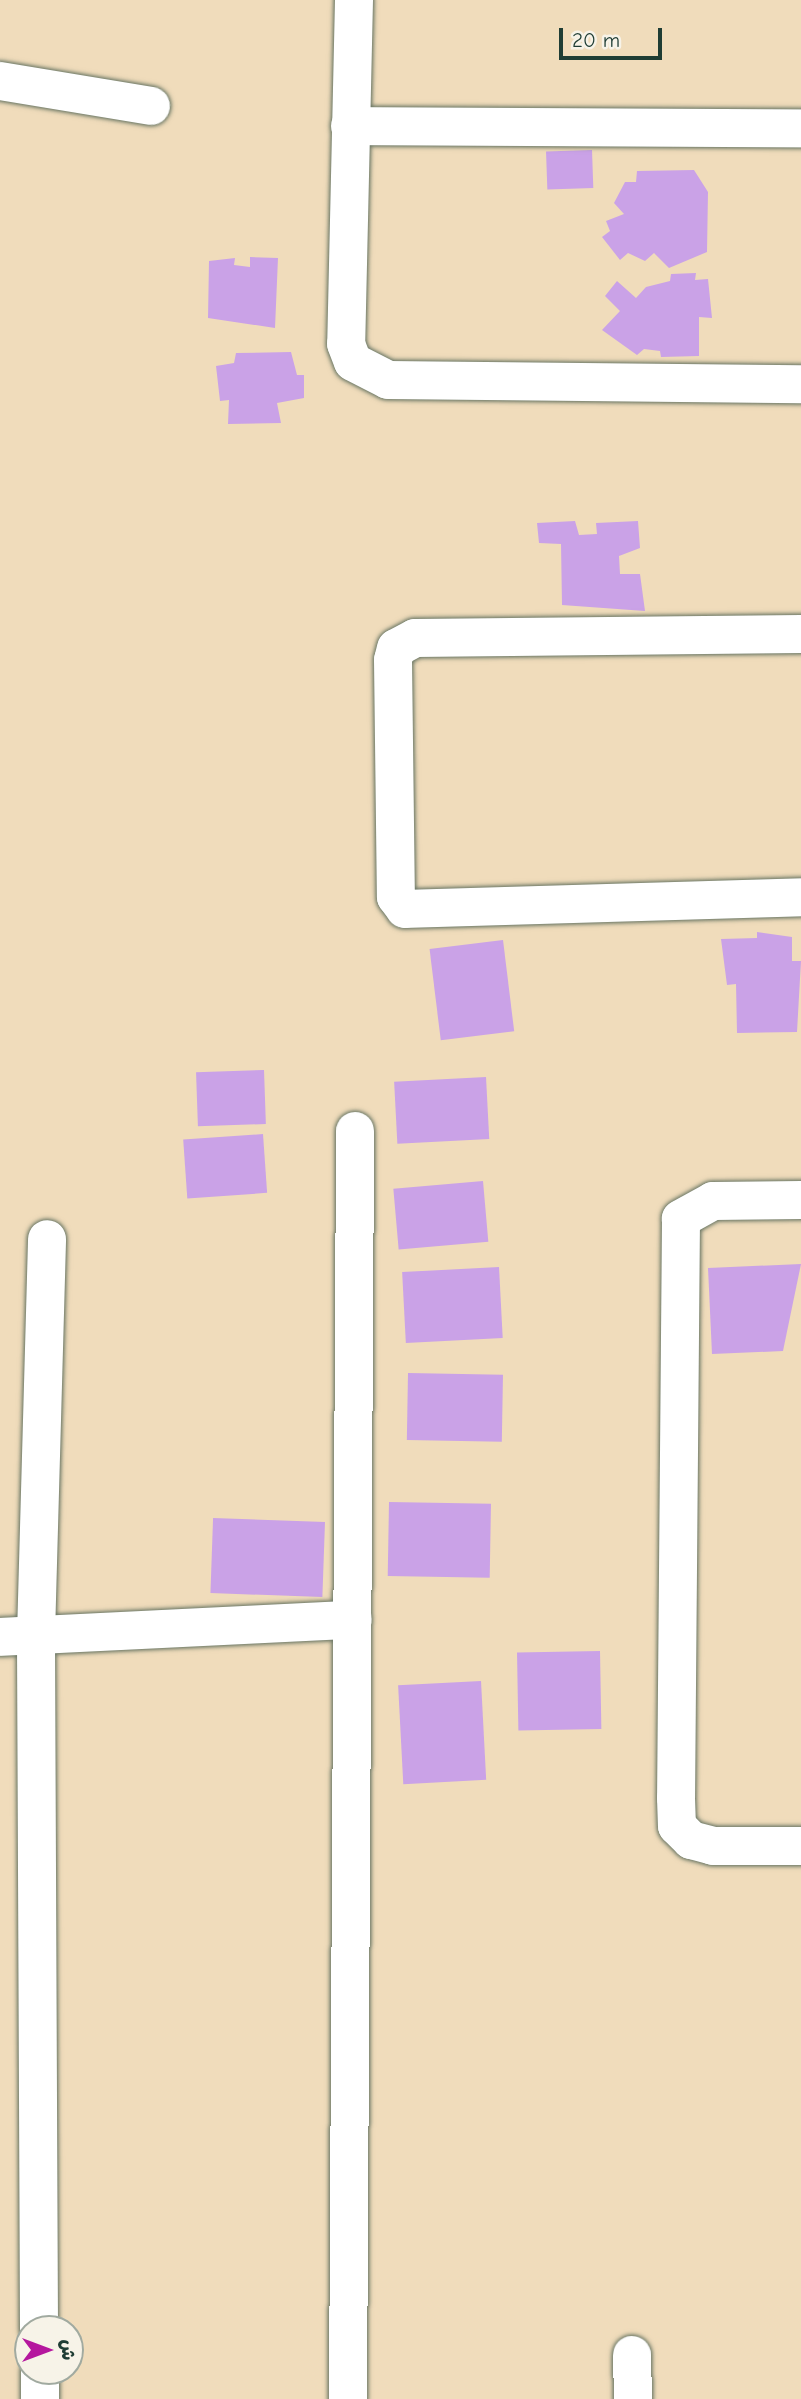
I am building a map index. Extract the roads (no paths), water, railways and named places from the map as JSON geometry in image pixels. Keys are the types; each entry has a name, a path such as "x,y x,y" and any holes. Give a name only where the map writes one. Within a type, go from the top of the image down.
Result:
{"street":[{"path":"354,0 346,344 353,362 368,374 388,380 801,384"},
{"path":"0,82 151,106"},
{"path":"350,126 801,128"},
{"path":"801,634 415,638 396,648 393,660 396,897 405,909 801,897"},
{"path":"348,2399 355,1131"},
{"path":"801,1200 713,1201 681,1219 676,1798 677,1826 691,1840 713,1846 801,1846"},
{"path":"39,2315 18,1636 47,1239"},
{"path":"18,1636 353,1620"},
{"path":"632,2355 633,2399"}]}
